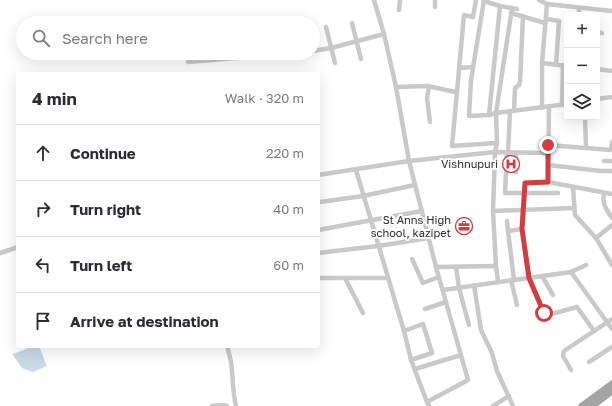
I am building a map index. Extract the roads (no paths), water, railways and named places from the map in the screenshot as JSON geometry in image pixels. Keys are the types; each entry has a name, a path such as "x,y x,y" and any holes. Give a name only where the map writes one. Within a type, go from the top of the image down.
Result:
{"main road":[{"path":"582,406 612,384"},
{"path":"592,406 612,392"}],"street":[{"path":"356,170 404,331 411,360 428,404 468,380 436,267 409,161 396,87 384,34 374,0"},
{"path":"399,10 400,0"},
{"path":"435,7 436,0"},
{"path":"476,0 473,17 464,15 452,146 497,143"},
{"path":"539,0 547,4 612,12"},
{"path":"556,65 559,21 546,21 523,16 511,10 484,1 473,67 469,116 489,115 564,105"},
{"path":"542,108 542,63 547,4"},
{"path":"489,115 500,6"},
{"path":"511,10 517,9"},
{"path":"498,282 493,211 495,152 497,143 496,113 511,10"},
{"path":"523,16 520,82 515,88 505,193 558,193"},
{"path":"352,23 362,59"},
{"path":"326,28 335,63"},
{"path":"320,50 357,42 384,34"},
{"path":"188,62 212,60"},
{"path":"542,63 564,66"},
{"path":"459,68 473,67"},
{"path":"600,69 612,71"},
{"path":"396,87 428,87 456,92"},
{"path":"428,87 427,98 430,122"},
{"path":"600,99 612,97"},
{"path":"548,182 549,107"},
{"path":"585,120 586,148"},
{"path":"548,145 611,150 612,142"},
{"path":"320,175 409,161 495,152 548,153"},
{"path":"516,153 516,172"},
{"path":"604,161 612,161"},
{"path":"548,165 612,171"},
{"path":"594,331 577,308 548,315 544,313 529,278 522,229 526,193 525,183 548,182 604,194 612,194"},
{"path":"320,202 363,196 415,184"},
{"path":"573,187 575,215 596,238 612,265"},
{"path":"604,194 604,207 612,218"},
{"path":"493,211 574,208"},
{"path":"320,230 422,211"},
{"path":"507,221 512,280 517,305"},
{"path":"596,238 612,225"},
{"path":"508,232 522,229"},
{"path":"320,253 429,238"},
{"path":"0,253 16,248"},
{"path":"412,258 423,283 439,277"},
{"path":"443,290 571,272 586,265"},
{"path":"436,267 496,266"},
{"path":"456,267 469,325"},
{"path":"571,272 612,329"},
{"path":"542,276 553,295"},
{"path":"320,278 388,278"},
{"path":"345,278 363,313"},
{"path":"474,285 481,330 492,353 496,371 513,406"},
{"path":"425,310 446,302"},
{"path":"571,370 563,356 564,351 612,319"},
{"path":"404,331 423,324 432,353 411,360"},
{"path":"228,348 231,359 232,392 236,406"},
{"path":"589,362 612,348"},
{"path":"415,370 461,355"},
{"path":"494,406 509,396"},
{"path":"212,406 223,404 227,406"}],"water":[{"path":"29,348 40,348 47,366 33,372 22,368 13,354"}],"place":[{"name":"Vishnupuri","path":"511,164"},
{"name":"St Anns High school, kazipet","path":"464,226"}]}
